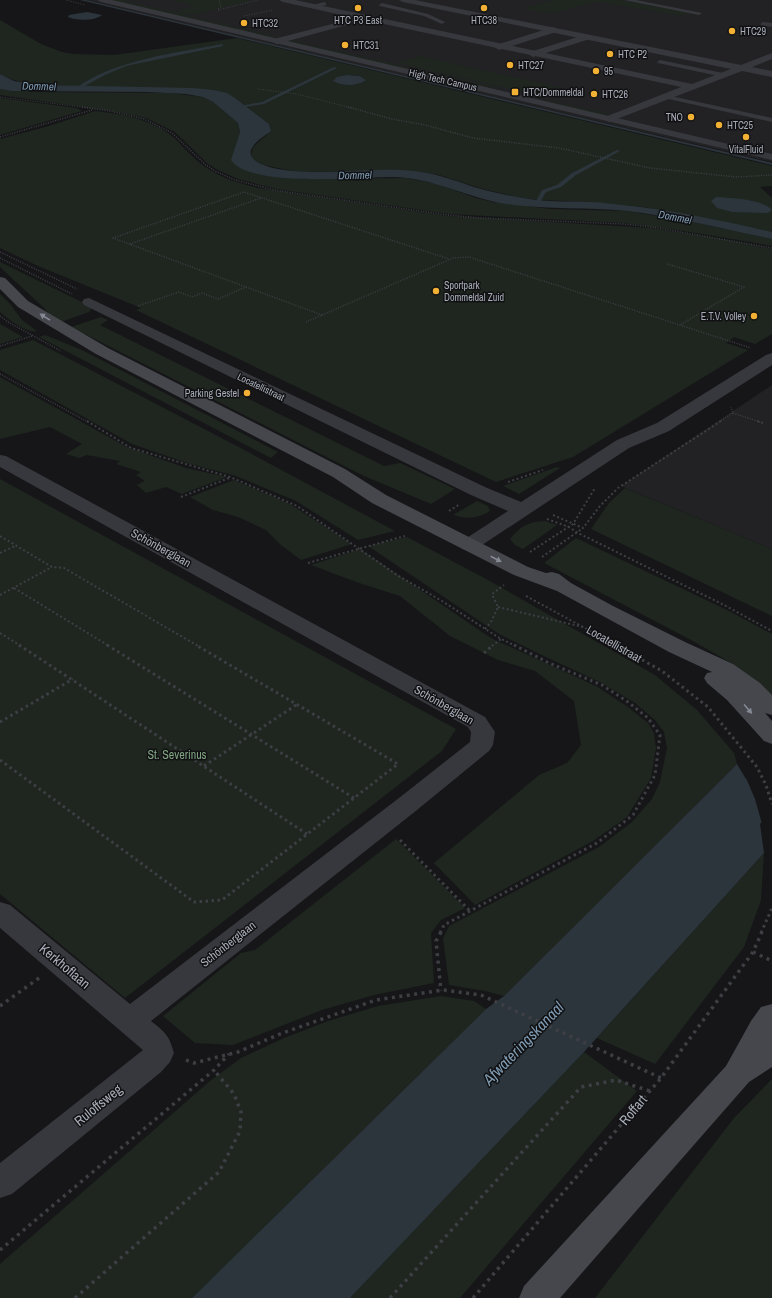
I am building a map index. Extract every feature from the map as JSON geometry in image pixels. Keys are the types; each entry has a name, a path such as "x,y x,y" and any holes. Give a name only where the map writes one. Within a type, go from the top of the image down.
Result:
{"main road":[{"path":"0,281 23,304 25,315 34,324 62,339 102,351 339,473 379,499 533,564 564,587 677,647 725,670 752,688 772,708"},
{"path":"677,647 735,695 772,736"},
{"path":"737,1075 762,1030 772,1016"},
{"path":"537,1298 737,1075 772,1050"}],"street":[{"name":"High Tech Campus","path":"101,0 772,157"},
{"name":"High Tech Campus","path":"283,0 368,17 532,54 694,86"},
{"name":"High Tech Campus","path":"403,0 772,74"},
{"name":"High Tech Campus","path":"277,41 433,0"},
{"name":"High Tech Campus","path":"499,47 553,30"},
{"name":"High Tech Campus","path":"532,54 586,37"},
{"path":"609,119 772,56"},
{"name":"Locatellistraat","path":"84,296 478,491 527,508"},
{"path":"476,541 623,444 663,427 703,402 765,354"},
{"name":"Schönberglaan","path":"0,460 476,722 483,732 481,745 130,1020"},
{"name":"Kerkhoflaan","path":"0,912 130,1020"},
{"path":"130,1020 156,1043 159,1053"},
{"name":"Ruloffsweg","path":"0,1183 150,1063 159,1053"}],"lane":[{"path":"627,0 698,13"},
{"path":"313,6 324,4"},
{"path":"382,5 426,15 442,22"},
{"path":"763,24 772,25"},
{"path":"660,62 723,75"},
{"path":"666,97 772,120"}],"path":[{"path":"219,0 221,8 214,11 258,0"},
{"path":"243,16 250,16 300,4"},
{"path":"258,89 297,94 392,119 425,125 473,138 559,148 650,168 736,177 772,175"},
{"path":"0,97 120,113 144,119 172,132 206,165 215,171 235,180 274,190 448,215 652,227 772,248"},
{"path":"0,137 93,109"},
{"path":"322,315 113,238 244,192 449,259"},
{"path":"130,244 261,198"},
{"path":"0,252 84,296"},
{"path":"306,322 449,259 461,256 469,257 680,325 765,354"},
{"path":"0,258 84,296"},
{"path":"667,264 744,287 680,325"},
{"path":"138,306 179,292 192,297 202,293 218,299 246,287"},
{"path":"0,346 32,336"},
{"path":"0,374 103,430 131,448 230,478 297,506 397,575 442,601 501,639 548,663 602,685 628,702 648,718 660,735 655,775 633,815 597,843 444,925 436,941 441,991"},
{"path":"703,402 763,424"},
{"path":"730,405 733,413"},
{"path":"578,533 600,506 618,488 733,413"},
{"path":"181,497 230,478"},
{"path":"527,508 583,528"},
{"path":"569,527 578,533 724,605 772,631"},
{"path":"308,562 410,535"},
{"path":"0,536 52,567 64,568 398,764 222,900 194,902 0,760"},
{"path":"0,553 16,545"},
{"path":"0,595 52,567"},
{"path":"500,582 505,585"},
{"path":"14,588 354,798"},
{"name":"Locatellistraat","path":"525,596 587,628 662,671 688,690 708,707 757,767 766,786 772,804"},
{"path":"498,607 587,628"},
{"path":"0,633 73,679 307,834"},
{"path":"484,653 501,639"},
{"path":"0,722 73,679"},
{"path":"204,766 296,705"},
{"path":"383,823 470,911"},
{"name":"Roffart","path":"473,1298 661,1078 753,952 772,908"},
{"path":"753,952 772,961"},
{"path":"0,1006 61,963"},
{"path":"159,1053 194,1063 230,1054 376,1000 441,991 481,995 661,1078"},
{"path":"0,1250 214,1070 230,1054"},
{"path":"75,1298 219,1172 240,1131 241,1112 234,1094 214,1070"},
{"path":"390,1298 581,1087 616,1080 650,1091"}],"shaded area":[{"path":"86,0 772,0 772,162 268,44"},
{"path":"772,385 772,549 621,486"}],"green space":[{"path":"109,0 122,0 282,38 274,39"},
{"path":"171,0 255,0 192,15 175,11 196,6"},
{"path":"552,0 620,0 692,13 681,16 599,2 585,4 552,13 543,13 524,8"},
{"path":"0,20 41,44 62,52 73,54 114,55 237,38 772,166 772,186 760,187 772,198 772,232 643,207 592,202 538,200 517,197 483,189 439,175 422,172 300,172 263,165 251,156 253,147 271,131 269,124 243,104 222,92 214,90 39,85 19,81 0,74","holes":["347,75 360,76 366,80 359,84 346,85 334,82"]},
{"path":"289,40 504,89 474,86 288,42"},
{"path":"420,56 563,88 542,96 397,63"},
{"path":"0,89 35,92 169,93 203,97 213,102 238,123 240,132 236,145 265,175 304,179 406,178 437,184 476,198 493,202 551,209 626,211 683,220 772,239 772,246 698,233 624,223 449,214 276,189 238,179 218,170 208,164 175,132 146,118 112,111 0,95"},
{"path":"525,95 527,95 613,115 601,115"},
{"path":"0,98 77,108 82,111 0,135"},
{"name":"Sportpark Dommeldal Zuid","path":"95,111 124,115 142,120 160,128 171,135 199,163 215,173 239,183 258,188 448,216 651,228 772,249 772,334 755,344 734,337 726,343 748,350 573,457 496,482 136,310 141,308 38,266 0,248 0,139 49,126"},
{"path":"0,262 92,307 89,312 61,322 52,317 0,267"},
{"path":"0,294 11,305 22,320 37,331 23,328 0,312"},
{"path":"101,317 108,320 100,325 384,466 400,463 455,489 431,504 364,476 71,327"},
{"path":"0,324 23,337 0,344"},
{"path":"45,335 82,350 278,452 271,458 39,337"},
{"path":"33,340 235,445 395,531 358,540 296,501 236,476 190,464 132,444 0,370 0,350"},
{"path":"0,377 127,447 186,468 227,477 182,494 166,487 146,493 137,485 145,481 136,475 141,472 116,464 120,461 87,455 79,458 66,454 82,444 50,427 0,439"},
{"path":"557,467 560,468 519,494 503,486"},
{"name":"St. Severinus","path":"0,479 456,729 442,751 125,998 0,894"},
{"path":"234,480 290,504 352,544 301,560 281,545 266,530 238,517 213,510 190,497"},
{"path":"625,488 772,549 772,616 591,529 609,503"},
{"path":"477,501 488,506 490,511 481,516 472,518 453,515"},
{"path":"545,521 557,525 523,549 515,545 510,539 522,527 530,523"},
{"path":"407,537 488,580 655,675 697,710 734,753 737,764 504,996 449,985 443,938 449,926 599,847 632,822 652,799 660,782 667,748 664,732 655,720 635,703 600,682 499,634 368,546"},
{"path":"576,538 727,610 772,634 772,696 733,664 691,640 544,563"},
{"path":"360,549 491,638 596,686 628,707 648,723 654,733 656,748 651,778 627,817 593,841 475,905 434,863 539,775 567,763 581,745 574,701 535,671 498,660 450,636 400,596 359,583 311,565"},
{"path":"396,839 465,908 441,920 431,933 434,983 374,995 322,1010 233,1045 195,1043 163,1016 241,953 255,950"},
{"path":"764,853 761,900 744,947 655,1064 597,1038"},
{"path":"441,996 474,1001 486,1009 192,1298 0,1298 0,1264 210,1081 241,1058 284,1038 328,1021 378,1006"},
{"path":"584,1052 637,1091 460,1298 350,1298"},
{"path":"772,1079 772,1298 595,1298 734,1118"}],"water":[{"path":"87,12 102,15 85,20 68,17 69,15"},
{"name":"Dommel","path":"0,74 14,81 39,85 193,88 227,93 269,124 271,131 254,144 251,155 255,160 262,164 282,170 312,172 384,170 422,172 442,176 489,191 528,199 642,207 698,216 772,232 772,239 682,220 627,211 537,207 506,204 421,180 407,178 306,179 281,178 259,174 242,169 231,160 240,132 238,123 213,102 203,97 186,94 147,92 12,91 0,89"},
{"path":"347,75 360,76 366,80 354,85 340,84 333,81 337,77"},
{"path":"716,197 754,201 768,206 772,210 768,213 732,212 717,208 711,201"},
{"name":"Afwateringskanaal","path":"772,755 772,811 760,824 764,853 584,1052 350,1298 192,1298 486,1009 504,996 737,764 746,779"}],"pier":[{"path":"772,753 772,814 762,824 755,799 746,778"}],"waterway":[{"path":"82,0 772,164"},
{"path":"78,88 125,65 222,45"},
{"path":"236,107 263,103 335,68"},
{"path":"537,203 544,191 559,186 574,174 618,151"}],"place":[{"name":"HTC P3 East","path":"358,8"},
{"name":"HTC38","path":"484,8"},
{"name":"HTC32","path":"244,23"},
{"name":"HTC29","path":"732,31"},
{"name":"HTC31","path":"345,45"},
{"name":"HTC P2","path":"610,54"},
{"name":"HTC27","path":"510,65"},
{"name":"95","path":"596,71"},
{"name":"HTC/Dommeldal","path":"515,92"},
{"name":"HTC26","path":"594,94"},
{"name":"TNO","path":"691,117"},
{"name":"HTC25","path":"719,125"},
{"name":"VitalFluid","path":"746,137"},
{"name":"Sportpark Dommeldal Zuid","path":"436,291"},
{"name":"E.T.V. Volley","path":"754,316"},
{"name":"Parking Gestel","path":"247,393"}]}
